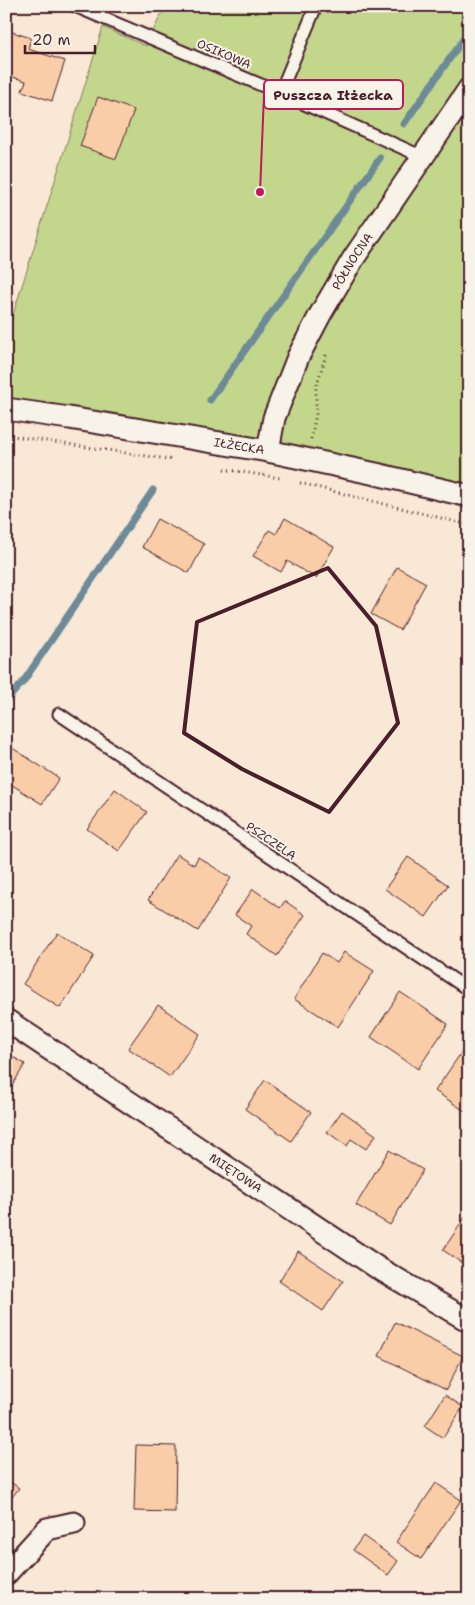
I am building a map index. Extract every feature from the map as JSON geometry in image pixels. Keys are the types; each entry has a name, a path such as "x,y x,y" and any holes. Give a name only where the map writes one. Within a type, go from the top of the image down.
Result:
{"street":[{"name":"PÓŁNOCNA","path":"268,451 274,418 298,356 321,313 354,259 469,89"},
{"name":"IŁŻECKA","path":"6,409 268,451 469,496"},
{"name":"MIĘTOWA","path":"6,1020 378,1268 469,1321"},
{"path":"6,1574 47,1529 74,1523"}],"lane":[{"name":"OSIKOWA","path":"75,6 280,93 423,157"},
{"path":"280,93 316,6"},
{"name":"PSZCZELA","path":"59,714 469,990"}],"path":[{"path":"314,429 317,380 329,349"},
{"path":"6,435 179,461"},
{"path":"216,467 288,480"},
{"path":"294,482 469,525"},
{"path":"462,1599 469,1591"}],"highlighted area":[{"path":"328,568 376,626 398,723 329,812 242,769 184,733 197,622"}],"green space":[{"path":"165,6 469,6 469,496 6,409 6,337 103,27 146,46"}],"building":[{"path":"6,30 31,38 28,49 65,61 52,101 22,91 26,81 6,75"},
{"path":"98,97 134,110 116,159 80,146"},
{"path":"285,518 334,547 316,578 287,561 281,572 253,556 269,530 276,534"},
{"path":"157,519 204,544 189,573 142,547"},
{"path":"397,567 426,583 400,630 371,614"},
{"path":"6,744 59,778 42,804 6,781"},
{"path":"115,789 147,812 119,851 87,829"},
{"path":"177,854 194,865 198,857 231,878 198,931 148,900"},
{"path":"408,857 448,885 426,917 385,889"},
{"path":"253,889 280,908 285,901 305,915 277,956 246,934 251,926 235,915"},
{"path":"57,932 94,956 60,1008 23,984"},
{"path":"344,952 374,971 338,1027 294,999 322,953 337,963"},
{"path":"400,992 448,1024 418,1069 371,1037"},
{"path":"158,1005 200,1034 170,1077 128,1048"},
{"path":"463,1050 469,1053 469,1114 435,1091"},
{"path":"6,1053 25,1064 9,1091 6,1090"},
{"path":"265,1080 311,1112 291,1141 245,1109"},
{"path":"342,1111 376,1135 366,1149 351,1139 347,1146 327,1132"},
{"path":"389,1150 423,1170 390,1225 356,1205"},
{"path":"469,1213 469,1268 443,1250"},
{"path":"298,1251 343,1281 323,1311 279,1281"},
{"path":"395,1322 463,1356 446,1390 379,1356"},
{"path":"445,1395 463,1407 443,1438 425,1426"},
{"path":"136,1445 176,1446 175,1512 134,1511"},
{"path":"6,1479 19,1488 6,1505"},
{"path":"436,1483 461,1500 421,1559 396,1542"},
{"path":"363,1536 398,1561 388,1575 353,1550"}],"waterway":[{"path":"404,124 469,31"},
{"path":"210,400 380,158"},
{"path":"6,701 23,682 153,490"}],"place":[{"name":"Puszcza Iłżecka","path":"260,192"}]}
